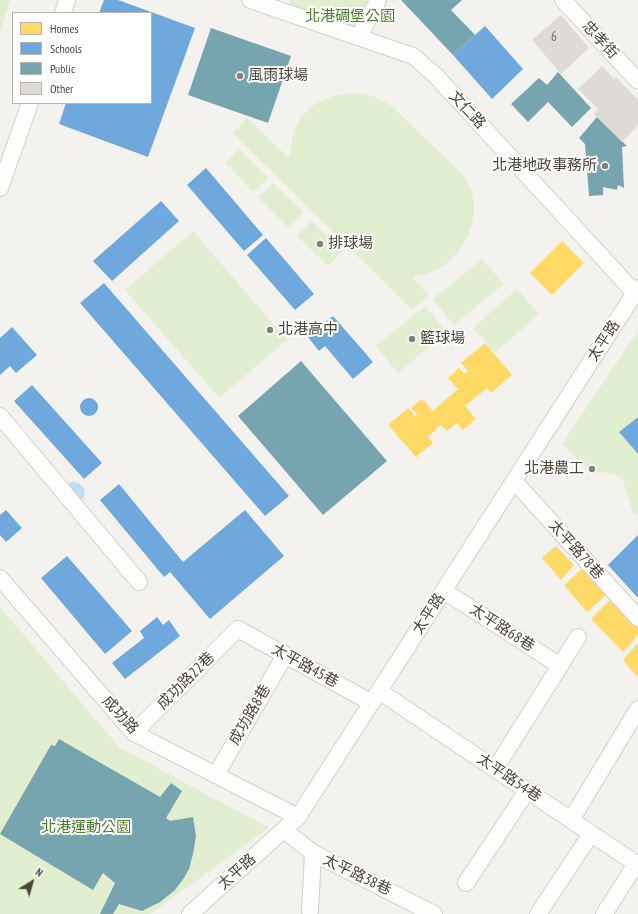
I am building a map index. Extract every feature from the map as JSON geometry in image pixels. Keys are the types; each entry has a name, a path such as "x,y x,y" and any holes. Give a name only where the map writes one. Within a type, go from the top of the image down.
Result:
{"street":[{"path":"63,12 68,0"},
{"name":"文仁路","path":"250,0 413,56 430,71 636,290"},
{"path":"359,37 378,0"},
{"name":"忠孝街","path":"563,0 638,81"},
{"path":"0,188 30,104"},
{"name":"太平路","path":"190,914 298,817 636,290"},
{"path":"0,416 139,582"},
{"name":"太平路78巷","path":"514,481 638,618"},
{"name":"成功路","path":"0,578 134,733 298,817"},
{"name":"太平路68巷","path":"444,591 559,665"},
{"name":"成功路22巷","path":"134,733 238,629"},
{"name":"太平路45巷","path":"238,629 285,655 376,697"},
{"path":"495,769 578,637"},
{"name":"成功路8巷","path":"216,775 285,655"},
{"name":"太平路54巷","path":"376,697 495,769 637,865"},
{"path":"571,820 638,709"},
{"path":"466,883 527,791"},
{"name":"太平路38巷","path":"284,830 313,853 434,914"},
{"path":"538,914 591,834"},
{"path":"310,911 313,853"},
{"path":"604,914 637,865"}],"green space":[{"path":"0,0 10,0 0,34"},
{"name":"北港碉堡公園","path":"291,0 378,0 359,37 284,12"},
{"path":"349,93 362,93 373,96 394,108 464,176 471,190 474,201 474,213 468,235 456,255 447,263 432,272 412,277 429,295 412,310 233,133 247,118 289,158 294,130 301,117 315,104 333,96"},
{"path":"239,149 268,178 253,192 225,163"},
{"name":"排球場","path":"273,183 303,212 288,227 258,197"},
{"name":"排球場","path":"312,221 342,251 328,266 297,236"},
{"path":"193,231 287,340 219,398 125,290"},
{"name":"籃球場","path":"482,259 504,284 454,325 433,299"},
{"name":"籃球場","path":"517,289 539,314 495,353 473,328"},
{"name":"籃球場","path":"425,306 447,332 398,373 376,346"},
{"path":"638,331 638,417 619,432 638,454 638,512 634,516 622,477 603,472 593,474 562,444"},
{"name":"北港運動公園","path":"0,607 119,747 269,828 150,914 0,914"}],"water":[{"path":"72,482 80,484 84,489 84,496 80,502 65,485"}],"building: Homes":[{"path":"562,241 584,263 552,295 530,273"},
{"path":"485,343 512,375 491,393 487,388 465,406 476,419 463,430 457,423 447,431 441,425 428,437 433,443 416,457 388,425 408,408 415,416 417,414 411,408 422,399 433,411 458,389 448,378 459,368 464,374 468,371 461,363"},
{"path":"556,546 574,565 561,580 542,558"},
{"path":"584,567 608,593 587,612 564,585"},
{"path":"610,600 638,626 638,635 623,652 591,619"},
{"path":"638,643 638,678 623,660"}],"building: Schools":[{"path":"104,0 118,0 151,12 99,12"},
{"path":"152,12 195,28 148,157 59,124 66,104 152,104"},
{"path":"485,26 523,69 492,99 453,55"},
{"path":"206,168 263,235 244,251 187,185"},
{"path":"161,201 179,221 112,281 93,261"},
{"path":"266,238 314,294 295,310 247,255"},
{"path":"104,283 289,496 265,516 80,303"},
{"path":"333,316 373,362 353,379 325,346 319,351 308,337"},
{"path":"12,327 37,355 16,373 10,366 0,375 0,338"},
{"path":"32,385 102,463 84,479 14,401"},
{"path":"89,398 95,401 98,407 95,413 89,416 83,413 80,407 83,401"},
{"path":"638,417 638,454 619,432"},
{"path":"119,484 183,562 245,510 284,556 210,619 170,572 164,577 100,500"},
{"path":"6,510 22,528 6,542 0,535 0,515"},
{"path":"638,535 638,598 608,565"},
{"path":"67,556 132,631 105,654 41,578"},
{"path":"157,617 163,625 169,620 180,636 125,679 112,663 144,638 140,631"}],"building: Public":[{"path":"401,0 462,0 451,10 475,35 453,55"},
{"name":"風雨球場","path":"211,28 291,56 268,123 188,95"},
{"path":"558,72 591,108 572,127 548,102 528,122 511,104 539,78 547,85"},
{"name":"北港地政事務所","path":"597,117 627,146 622,147 624,188 618,185 617,190 603,187 603,195 589,196 585,144 579,138"},
{"path":"301,361 387,461 323,515 238,416"},
{"path":"59,739 160,797 171,783 182,791 166,818 170,821 193,817 196,836 193,854 189,869 184,878 175,890 160,902 142,911 119,904 113,914 100,914 115,883 103,873 93,890 0,834 51,745 55,746"}],"building: Other":[{"path":"561,15 589,48 561,74 532,40"},
{"path":"602,66 614,79 616,77 638,100 638,125 622,142 594,114 598,109 578,89"}],"place":[{"name":"風雨球場","path":"240,76"},
{"name":"北港地政事務所","path":"605,166"},
{"name":"排球場","path":"320,244"},
{"name":"北港高中","path":"270,330"},
{"name":"籃球場","path":"412,339"},
{"name":"北港農工","path":"592,469"}]}
